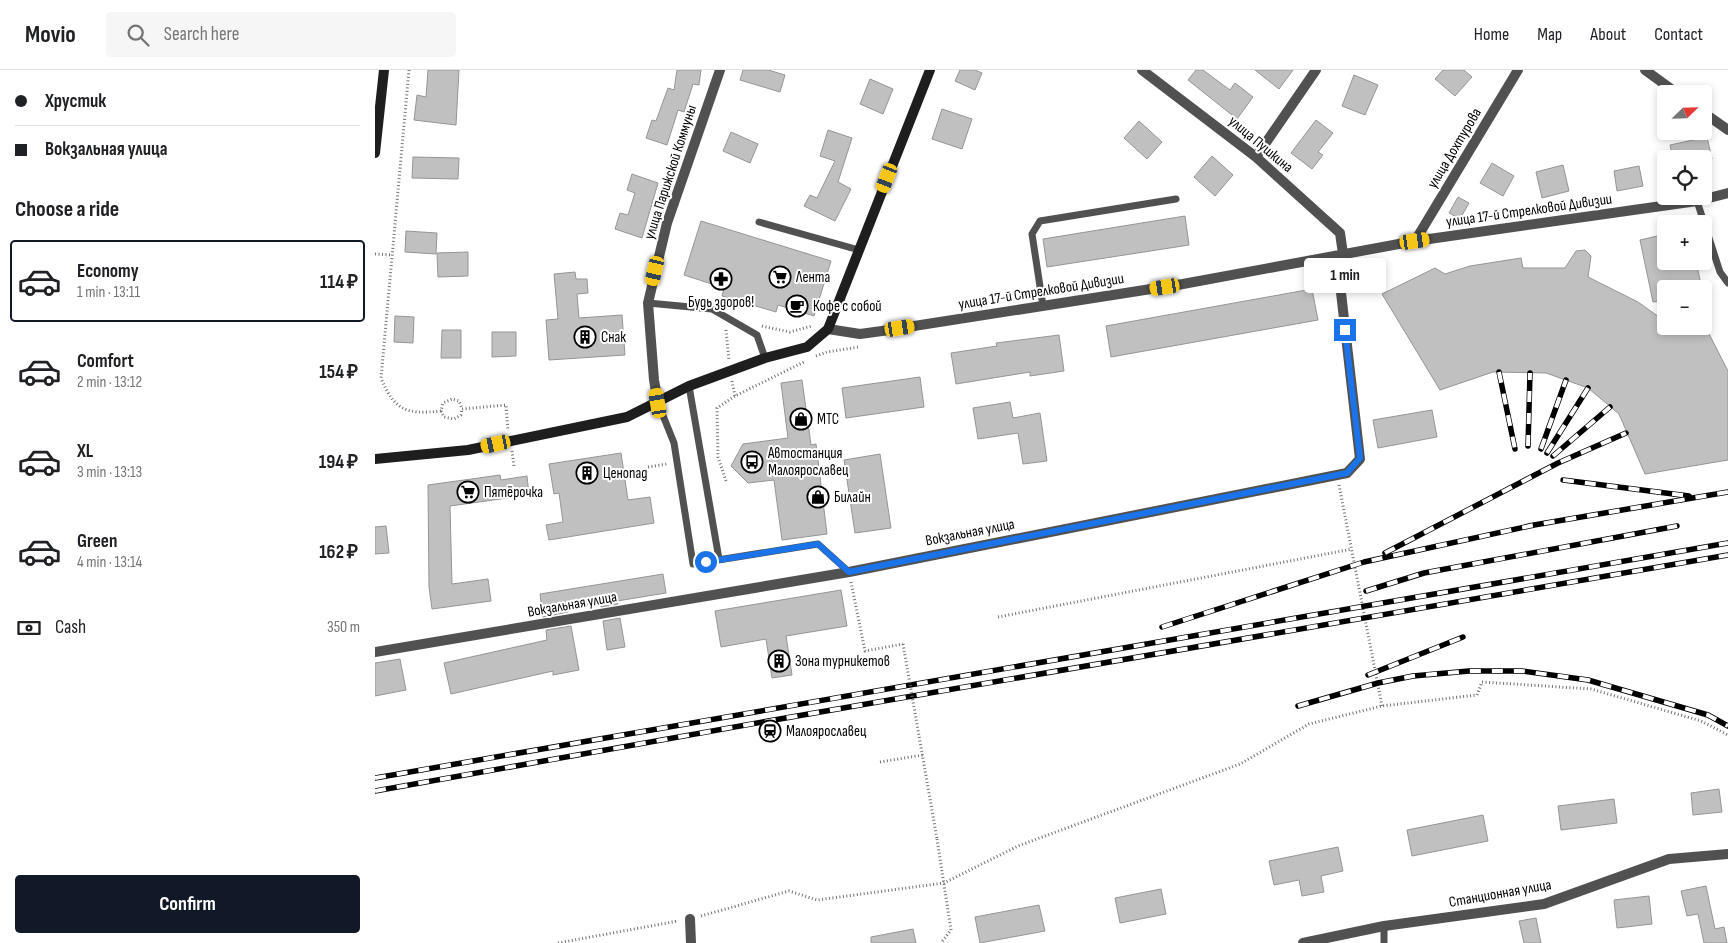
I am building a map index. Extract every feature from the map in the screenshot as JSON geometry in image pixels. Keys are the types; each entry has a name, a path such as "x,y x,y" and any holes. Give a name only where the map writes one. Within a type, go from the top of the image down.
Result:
{"main road":[{"path":"375,152 384,70"},
{"path":"375,459 468,450 627,417 689,386 765,358 807,347 828,329 930,70"}],"street":[{"name":"улица Парижской Коммуны","path":"658,403 654,380 648,303 667,224 720,70"},
{"name":"улица Пушкина","path":"1142,70 1256,157 1340,233 1343,254"},
{"path":"1256,157 1316,70"},
{"name":"улица Дохтурова","path":"1415,241 1518,70"},
{"path":"1645,70 1666,85"},
{"path":"1713,119 1728,130"},
{"name":"улица 17-й Стрелковой Дивизии","path":"1712,198 1728,194"},
{"name":"улица 17-й Стрелковой Дивизии","path":"828,329 860,334 1183,284 1415,241 1669,205"},
{"name":"Вокзальная улица","path":"375,652 849,572 1347,473 1360,458 1339,275 1343,254"},
{"name":"Станционная улица","path":"1303,943 1384,926 1544,904 1669,859 1728,854"},
{"path":"690,919 691,943"}],"lane":[{"path":"1043,306 1032,234 1040,221 1176,199"},
{"path":"1698,205 1720,272 1728,283"},
{"path":"759,222 859,250"},
{"path":"648,303 712,309 757,335 765,358"},
{"path":"689,386 719,559"},
{"path":"658,403 674,443 693,564 818,544 849,572"},
{"path":"1384,926 1384,943"}],"path":[{"path":"409,70 381,378 389,397 398,407 426,413 441,411"},
{"path":"375,254 392,255"},
{"path":"727,318 726,344 735,396 717,408 718,457 727,480"},
{"path":"754,324 790,332 815,325"},
{"path":"452,399 459,401 462,409 461,415 454,419 444,417 441,411 443,403 452,399"},
{"path":"462,409 506,405 509,441 514,466"},
{"path":"1337,475 1382,706"},
{"path":"998,617 1352,549"},
{"path":"849,572 865,651 903,644 951,930 941,943"},
{"path":"558,943 690,919 789,891 817,900 944,883 1018,846 1240,764 1309,724 1382,706 1477,695 1482,682 1531,683 1591,689 1701,721 1728,735"},
{"path":"880,762 923,755"}],"building":[{"path":"428,70 459,70 456,125 414,120 417,95 426,97"},
{"path":"677,70 701,70 699,85 693,84 684,112 678,110 667,145 646,138 652,120 656,121 668,88 674,90"},
{"path":"743,70 768,70 785,75 780,92 740,80"},
{"path":"960,70 975,70 982,73 975,90 955,81"},
{"path":"1196,70 1203,70 1230,90 1235,83 1253,97 1237,119 1188,80"},
{"path":"1255,70 1293,70 1279,89"},
{"path":"1443,70 1464,70 1472,77 1455,96 1435,79"},
{"path":"1354,75 1378,85 1365,115 1342,106"},
{"path":"870,79 893,89 883,114 860,104"},
{"path":"942,109 972,119 962,149 932,139"},
{"path":"1316,120 1333,133 1318,152 1323,155 1312,169 1291,153"},
{"path":"1139,121 1162,142 1147,159 1124,138"},
{"path":"828,130 852,138 838,182 851,189 835,221 804,206 810,195 817,198 835,161 820,156"},
{"path":"731,132 758,144 750,163 723,151"},
{"path":"1693,140 1708,140 1710,150 1671,150 1670,145"},
{"path":"1212,156 1233,175 1215,196 1194,177"},
{"path":"413,157 459,158 458,179 412,178"},
{"path":"1492,163 1514,176 1503,196 1480,183"},
{"path":"1563,165 1569,191 1542,198 1536,172"},
{"path":"1639,166 1643,186 1617,191 1614,171"},
{"path":"632,174 658,183 642,238 615,229 620,213 628,215 635,193 627,190"},
{"path":"1458,197 1469,203 1460,219 1449,213"},
{"path":"1185,216 1189,245 1047,267 1043,239"},
{"path":"701,221 831,261 814,316 778,305 776,312 722,296 724,288 684,275"},
{"path":"406,231 437,233 436,254 405,252"},
{"path":"1657,236 1657,270 1698,270 1700,280 1657,280 1657,301 1653,302 1640,240"},
{"path":"1585,250 1591,256 1588,277 1638,302 1657,316 1657,335 1710,335 1728,371 1728,460 1645,474 1619,414 1588,388 1546,373 1493,372 1440,390 1382,294 1435,268 1445,274 1470,266 1521,258 1523,268 1565,268 1576,251"},
{"path":"468,252 468,276 438,277 437,253"},
{"name":"Снак","path":"575,272 576,279 587,279 588,293 577,294 579,318 622,315 625,355 549,360 546,320 558,319 554,274"},
{"path":"1312,289 1318,320 1111,357 1106,326"},
{"path":"395,316 414,317 413,343 394,342"},
{"path":"442,330 461,330 461,358 441,358"},
{"path":"492,332 516,332 516,356 492,357"},
{"path":"1059,335 1064,371 1030,376 1030,372 956,384 951,353 997,346 996,343"},
{"path":"920,377 924,407 846,418 842,388"},
{"path":"802,380 811,445 816,444 827,534 782,540 774,480 748,483 731,466 743,444 788,438 781,383"},
{"path":"1010,402 1013,418 1040,413 1047,461 1023,464 1018,433 978,439 973,408"},
{"path":"1432,410 1437,437 1378,448 1373,420"},
{"path":"621,453 628,500 650,497 654,523 549,540 546,525 563,522 559,493 554,494 549,464"},
{"path":"880,454 891,528 855,533 844,460"},
{"path":"500,475 501,480 527,476 529,495 450,506 452,584 488,579 491,601 432,609 429,587 428,485"},
{"path":"386,526 389,553 375,554 375,527"},
{"path":"663,574 666,593 617,601 618,604 601,607 600,603 567,608 568,612 543,617 540,594"},
{"path":"841,590 847,626 786,636 792,675 772,678 766,639 721,647 715,611"},
{"path":"620,618 625,647 607,650 603,621"},
{"path":"571,626 579,670 553,675 553,671 451,694 444,663 547,640 546,630"},
{"path":"400,659 406,690 375,696 375,663"},
{"path":"1719,789 1722,812 1693,815 1691,793"},
{"path":"1614,799 1617,823 1561,830 1558,806"},
{"path":"1483,815 1488,841 1412,856 1407,830"},
{"path":"1338,847 1343,871 1321,876 1324,892 1302,896 1299,880 1274,885 1269,861"},
{"path":"1706,886 1715,929 1724,927 1727,943 1704,943 1698,914 1687,916 1681,891"},
{"path":"1161,889 1166,914 1120,923 1115,898"},
{"path":"1649,896 1652,924 1617,928 1614,900"},
{"path":"1039,905 1045,931 980,943 975,917"},
{"path":"1536,918 1541,943 1524,943 1519,921"},
{"path":"913,929 916,943 871,943 871,937"}],"railway":[{"path":"1499,372 1515,449"},
{"path":"1528,446 1530,373"},
{"path":"1541,449 1566,380"},
{"path":"1547,453 1588,388"},
{"path":"1553,456 1610,407"},
{"path":"1385,553 1558,463 1626,433"},
{"path":"1563,480 1689,496"},
{"path":"1162,627 1364,562 1534,525 1728,492"},
{"path":"1366,591 1424,573 1677,526"},
{"path":"375,778 1728,543"},
{"path":"375,791 1728,555"},
{"path":"1368,675 1463,637"},
{"path":"1298,706 1378,683 1413,676 1469,671 1522,671 1588,680 1708,715 1728,726"}],"place":[{"name":"Лента","path":"780,277"},
{"name":"Будь здоров!","path":"721,279"},
{"name":"Кофе с собой","path":"797,306"},
{"name":"Снак","path":"585,337"},
{"name":"МТС","path":"801,419"},
{"name":"Автостанция Малоярославец","path":"752,462"},
{"name":"Ценопад","path":"587,473"},
{"name":"Пятёрочка","path":"468,492"},
{"name":"Билайн","path":"818,497"},
{"name":"Зона турникетов","path":"779,661"},
{"name":"Малоярославец","path":"770,731"}],"route":[{"path":"706,562 818,544 849,572 1347,473 1360,458 1345,330"}]}
